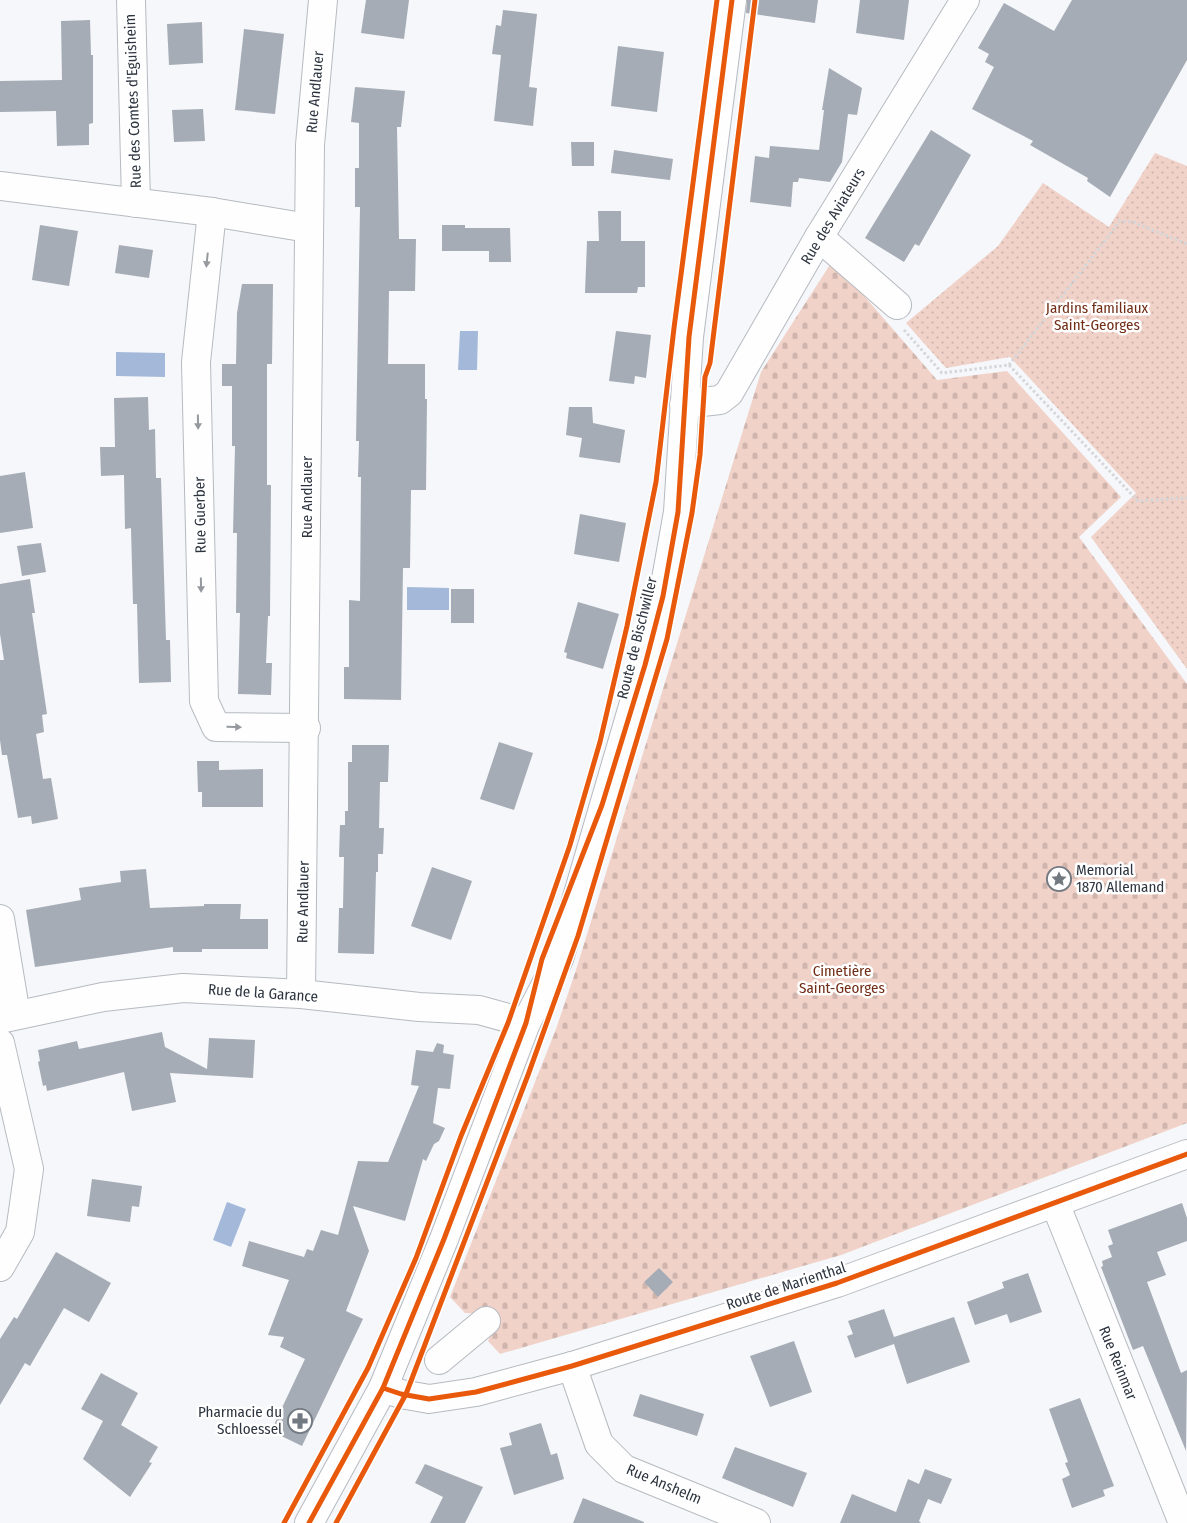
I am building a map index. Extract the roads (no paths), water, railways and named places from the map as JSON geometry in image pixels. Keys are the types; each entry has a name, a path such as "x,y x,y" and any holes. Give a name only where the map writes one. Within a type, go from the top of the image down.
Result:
{"street":[{"name":"Rue des Comtes d'Eguisheim","path":"130,0 136,203"},
{"name":"Rue Andlauer","path":"301,994 306,728 308,228 310,145 324,0"},
{"name":"Route de Bischwiller","path":"308,1523 383,1388 444,1239 526,1023 550,936 602,805 645,664 663,596 678,512 689,337 732,0"},
{"name":"Rue des Aviateurs","path":"684,404 720,400 729,393 820,237 965,0"},
{"name":"Rue des Comtes d'Eguisheim","path":"0,186 212,212 308,228"},
{"name":"Rue Guerber","path":"212,212 196,362 204,701 216,726 306,728"},
{"path":"820,237 896,305"},
{"path":"0,919 8,1017"},
{"name":"Rue de la Garance","path":"8,1017 103,997 183,988 301,994 419,1007 479,1010 526,1023"},
{"path":"0,1043 29,1169 20,1232 0,1266"},
{"name":"Route de Marienthal","path":"383,1388 401,1394 429,1399 476,1392 572,1366 836,1283 1187,1154"},
{"name":"Rue Reinmar","path":"1055,1203 1183,1523"},
{"path":"439,1360 486,1321"},
{"name":"Rue Anshelm","path":"572,1366 599,1444 624,1469 756,1523"}],"water":[{"path":"460,331 478,331 477,370 458,370"},
{"path":"116,352 165,353 165,377 116,376"},
{"path":"407,587 449,588 449,610 407,610"},
{"path":"227,1202 246,1209 231,1247 213,1240"}],"place":[{"name":"Memorial 1870 Allemand","path":"1059,879"},
{"name":"Pharmacie du Schloessel","path":"300,1421"}],"park label":[{"name":"Jardins familiaux Saint-Georges","path":"1097,316"},
{"name":"Cimetière Saint-Georges","path":"842,980"}]}
